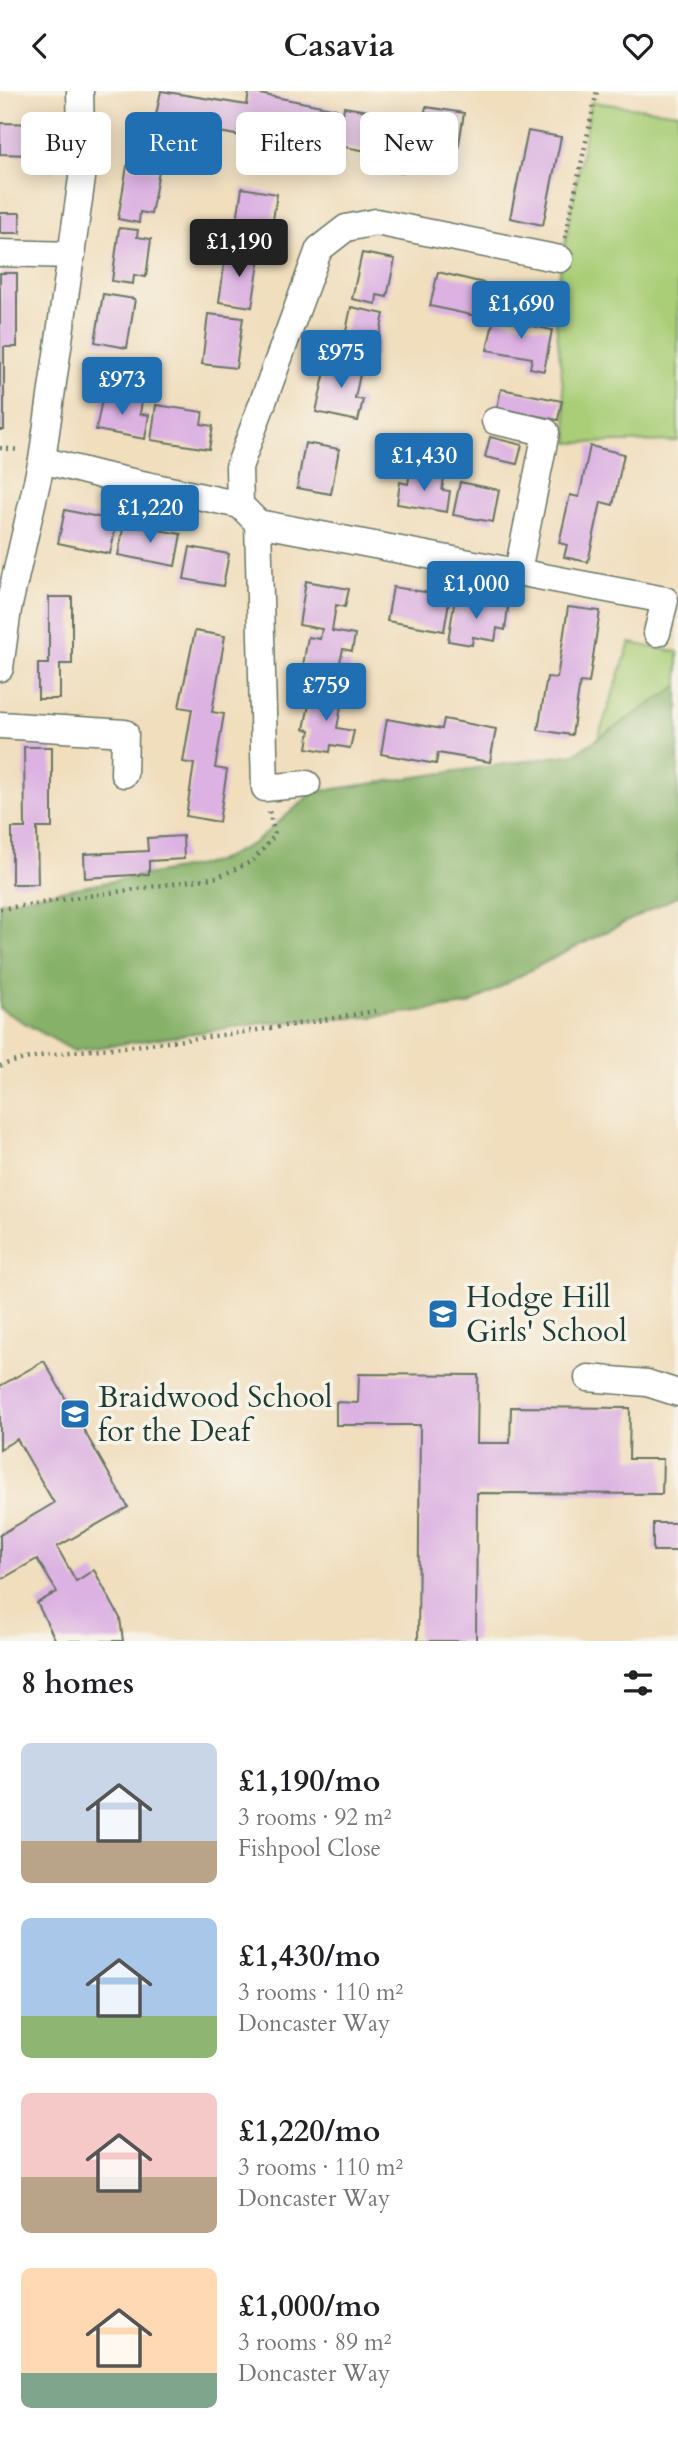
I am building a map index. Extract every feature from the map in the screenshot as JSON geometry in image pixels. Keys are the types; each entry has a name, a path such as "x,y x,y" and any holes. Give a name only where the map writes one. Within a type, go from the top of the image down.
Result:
{"street":[{"path":"0,668 4,609 42,460 72,255 82,178 80,91"},
{"path":"307,784 265,787 249,514 239,467 319,249 346,228 376,222 560,259"},
{"path":"0,253 72,255"},
{"path":"495,421 545,432 518,571"},
{"path":"42,460 249,514 665,600 657,633"},
{"path":"0,725 125,733 124,773"},
{"path":"588,1378 648,1383 678,1393"}],"path":[{"path":"560,259 597,91"},
{"path":"0,909 218,877 253,861 275,835 265,787"},
{"path":"0,1066 50,1056 252,1033 375,1011"}],"green space":[{"path":"591,102 678,113 678,441 569,443 554,304"},
{"path":"630,643 678,652 678,686 598,738"},
{"path":"678,686 678,896 538,966 468,1005 370,1017 262,1023 74,1051 0,1009 0,902 216,862 254,843 314,792 574,754"}],"building":[{"path":"161,91 247,105 249,92 337,109 336,112 236,112 236,135 222,132 222,112 157,112"},
{"path":"344,107 374,112 360,112 360,150 346,147 346,112 343,112"},
{"path":"426,107 458,112 425,112"},
{"path":"458,112 464,113 458,150"},
{"path":"0,123 21,123 21,155 0,154"},
{"path":"528,131 561,137 543,225 510,218"},
{"path":"125,175 158,175 151,214 140,212 139,223 118,219"},
{"path":"242,188 277,194 270,239 235,233"},
{"path":"0,213 20,213 20,233 0,233"},
{"path":"119,228 138,230 137,237 151,239 146,277 134,275 133,284 112,281"},
{"path":"226,252 260,257 252,307 219,302"},
{"path":"362,253 395,259 387,297 377,295 376,304 352,299"},
{"path":"438,272 492,285 485,318 430,306"},
{"path":"0,273 17,273 17,347 4,347 4,430 0,430"},
{"path":"103,294 135,299 127,348 95,342"},
{"path":"351,307 384,314 375,358 342,351"},
{"path":"208,314 243,318 236,368 202,364"},
{"path":"494,318 552,330 544,371 530,368 532,358 487,350"},
{"path":"328,358 362,365 355,398 363,400 358,421 316,412"},
{"path":"501,389 562,401 558,420 497,408"},
{"path":"103,394 142,401 140,414 149,415 145,439 96,430"},
{"path":"156,405 203,412 201,424 213,426 209,449 151,440"},
{"path":"490,437 522,445 517,464 485,457"},
{"path":"305,443 339,449 331,494 297,488"},
{"path":"590,446 624,454 613,505 601,502 588,562 564,557 567,545 559,543 570,495 579,497"},
{"path":"410,473 444,478 442,490 450,491 447,512 397,504 400,482 408,484"},
{"path":"460,482 499,490 493,522 453,515"},
{"path":"65,510 117,521 110,554 58,543"},
{"path":"124,524 181,534 175,566 118,555"},
{"path":"190,547 229,554 223,586 184,579"},
{"path":"306,581 349,589 345,607 336,605 332,631 355,635 352,651 343,649 340,662 351,663 347,691 307,684 309,673 302,671 308,637 320,639 322,629 299,625"},
{"path":"393,587 450,596 444,631 387,621"},
{"path":"49,597 72,597 72,664 60,664 60,699 38,699 38,664 49,664"},
{"path":"455,598 508,607 505,630 497,628 495,641 473,637 472,645 448,641"},
{"path":"568,607 600,611 589,683 580,682 572,735 538,730 547,677 557,678"},
{"path":"195,631 225,636 212,712 224,714 215,768 227,770 219,822 186,816 194,764 183,762 192,709 179,707"},
{"path":"312,690 343,696 337,728 354,731 350,748 331,745 330,752 307,748 310,730 304,729"},
{"path":"387,719 442,729 444,719 496,729 490,762 438,753 436,764 381,754"},
{"path":"24,747 52,747 52,828 37,828 38,884 12,884 12,828 25,828"},
{"path":"183,836 184,859 149,861 149,874 85,878 84,854 148,851 147,838"},
{"path":"44,1361 128,1507 57,1547 76,1581 94,1570 120,1618 123,1641 56,1641 37,1603 57,1592 37,1559 0,1580 0,1535 54,1503 17,1439 0,1449 0,1386"},
{"path":"359,1374 478,1375 477,1443 510,1443 511,1407 630,1408 629,1459 663,1459 662,1494 477,1493 476,1641 418,1641 420,1425 336,1425 336,1402 358,1403"},
{"path":"653,1523 678,1523 678,1551 653,1551"}],"place":[{"name":"Hodge Hill Girls' School","path":"443,1314"},
{"name":"Braidwood School for the Deaf","path":"75,1414"}]}
